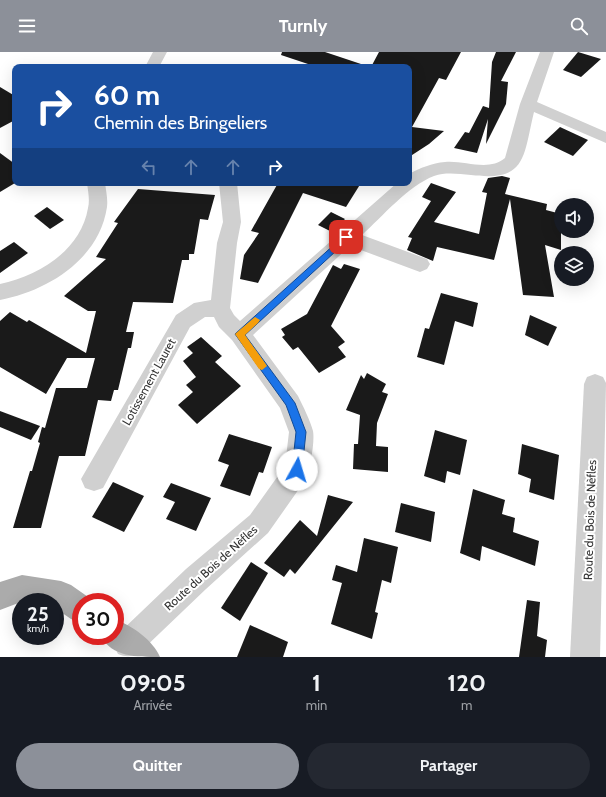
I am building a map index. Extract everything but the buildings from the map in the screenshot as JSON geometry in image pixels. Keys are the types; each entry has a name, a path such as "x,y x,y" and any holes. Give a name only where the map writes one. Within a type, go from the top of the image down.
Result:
{"main road":[{"path":"0,596 22,589 61,595 72,603"}],"street":[{"path":"154,64 160,52"},
{"path":"412,180 420,175 444,168 494,170 508,167 512,161 528,104 547,52"},
{"path":"528,104 606,138"},
{"path":"0,292 28,286 59,267 80,246 92,226 98,209 96,186"},
{"path":"220,308 227,243 232,222 228,186"},
{"path":"240,334 346,237 405,186"},
{"path":"346,237 420,264"},
{"name":"Route du Bois de Nèfles","path":"129,645 196,579 259,524 297,470 301,432 290,403 240,334 226,321 220,308"},
{"name":"Lotissement Lauret","path":"94,479 183,321 201,309 220,308"},
{"name":"Route du Bois de Nèfles","path":"585,657 595,384"}],"slow traffic":[{"path":"255,320 240,334 262,366"}],"route":[{"path":"297,470 301,432 290,403 240,334 346,237"}]}
